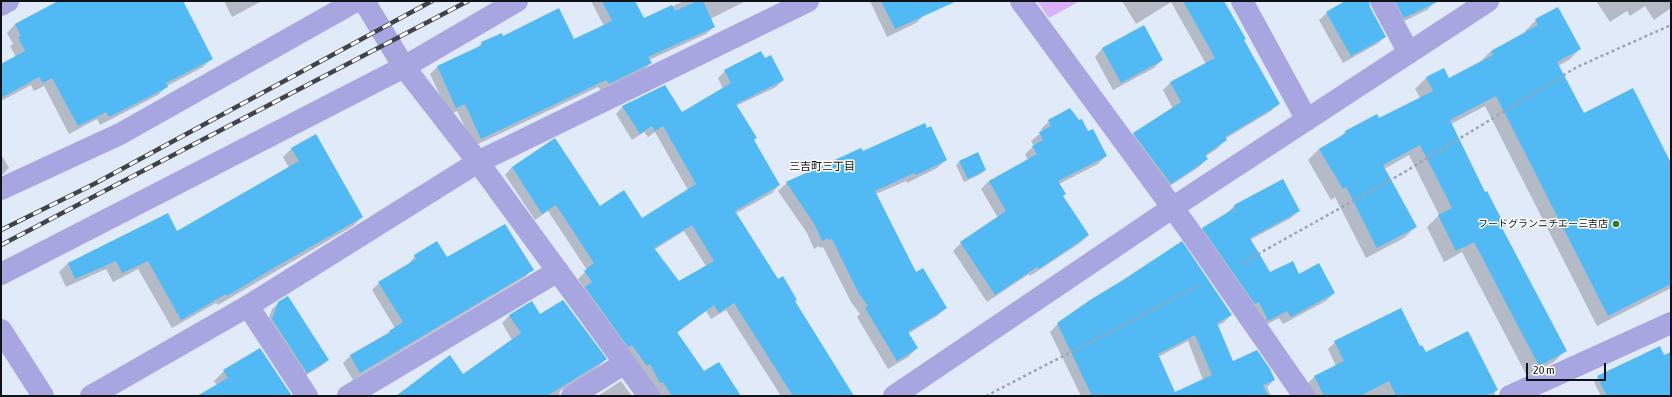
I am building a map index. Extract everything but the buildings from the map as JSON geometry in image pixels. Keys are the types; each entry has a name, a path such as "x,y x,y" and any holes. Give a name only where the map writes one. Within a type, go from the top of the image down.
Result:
{"street":[{"path":"1,5 8,1"},
{"path":"1,189 120,134 356,1"},
{"path":"364,1 404,67 478,162 649,396"},
{"path":"1,274 404,67 517,1"},
{"path":"91,396 248,306 478,162 808,1"},
{"path":"1021,1 1172,208 1304,396"},
{"path":"1242,1 1307,120"},
{"path":"1381,1 1409,53"},
{"path":"894,396 1172,208 1488,1"},
{"path":"348,396 558,271"},
{"path":"248,306 307,396"},
{"path":"1510,396 1671,323"},
{"path":"1,330 43,396"},
{"path":"572,396 625,363"}],"path":[{"path":"986,396 1219,275 1403,173 1577,68 1671,25"}],"shaded area":[{"path":"1037,1 1080,1 1049,18"}],"railway":[{"path":"1,230 94,184 432,1"},
{"path":"1,245 468,1"}],"place":[{"name":"フードグランニチエー三吉店","path":"1616,224"}],"district":[{"name":"三吉町三丁目","path":"822,167"}]}
